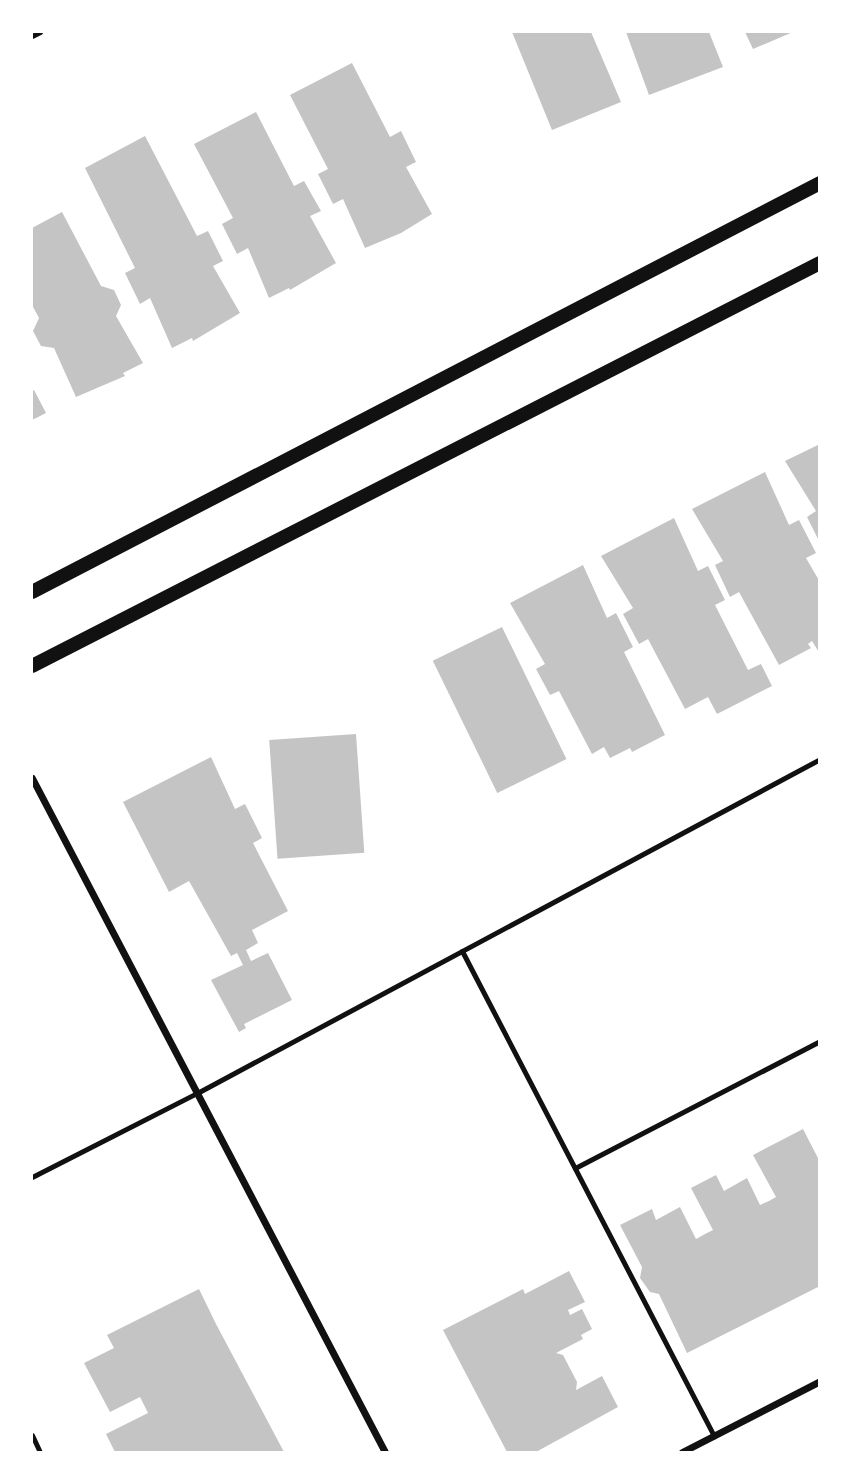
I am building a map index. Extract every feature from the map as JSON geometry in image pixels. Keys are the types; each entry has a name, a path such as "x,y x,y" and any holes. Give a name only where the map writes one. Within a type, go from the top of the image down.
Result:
{"main road":[{"path":"32,592 820,183"},
{"path":"32,666 820,262"}],"street":[{"path":"32,778 385,1452"},
{"path":"682,1452 820,1381"}],"lane":[{"path":"32,36 40,32"},
{"path":"32,1177 198,1092 820,759"},
{"path":"462,951 714,1436"},
{"path":"575,1168 820,1041"},
{"path":"32,1436 40,1452"}],"building":[{"path":"512,32 591,32 621,102 552,130"},
{"path":"626,32 709,32 723,67 649,95"},
{"path":"745,32 793,32 753,49"},
{"path":"352,63 390,137 401,131 416,162 406,167 432,214 401,233 365,248 343,199 333,204 318,174 328,169 290,95"},
{"path":"256,112 294,186 304,181 321,211 310,216 336,263 290,290 289,288 269,298 248,248 237,254 222,224 233,218 194,144"},
{"path":"145,136 197,236 208,231 223,261 213,266 240,313 193,341 192,338 172,348 150,298 140,304 125,273 135,268 85,168"},
{"path":"62,212 101,286 114,290 121,305 116,316 143,363 123,373 125,376 76,397 54,348 41,346 33,331 39,318 32,305 32,228"},
{"path":"34,390 46,413 32,420 32,391"},
{"path":"820,444 820,543 807,517 816,511 785,461"},
{"path":"765,472 789,525 799,520 816,553 806,558 820,582 820,654 812,641 808,644 811,648 779,665 739,592 730,597 715,565 723,561 692,509"},
{"path":"674,518 698,571 708,566 725,600 715,605 748,670 761,664 772,686 717,714 708,697 685,709 648,639 639,644 623,614 633,608 601,556"},
{"path":"583,565 607,618 616,613 633,647 624,652 665,735 632,752 630,748 610,758 604,747 592,754 559,691 550,695 536,669 545,664 510,603"},
{"path":"502,627 566,759 497,793 433,661"},
{"path":"356,734 364,853 278,859 269,740"},
{"path":"211,757 235,809 245,804 262,838 253,843 288,911 252,930 258,943 246,950 251,961 268,953 292,1000 244,1024 246,1028 239,1032 211,980 243,965 237,953 231,956 189,881 169,892 123,802"},
{"path":"803,1129 820,1162 820,1286 687,1353 659,1294 650,1292 640,1278 642,1267 620,1225 652,1209 656,1220 680,1207 696,1239 713,1230 691,1188 716,1175 724,1191 747,1178 760,1205 769,1201 776,1197 753,1155"},
{"path":"569,1271 585,1302 568,1310 570,1315 582,1309 592,1329 581,1335 583,1339 556,1353 563,1355 577,1382 576,1390 602,1376 618,1407 536,1452 507,1452 443,1330 523,1289 525,1294"},
{"path":"199,1289 284,1452 115,1452 106,1434 148,1413 140,1397 110,1412 84,1363 114,1348 107,1335"}]}
